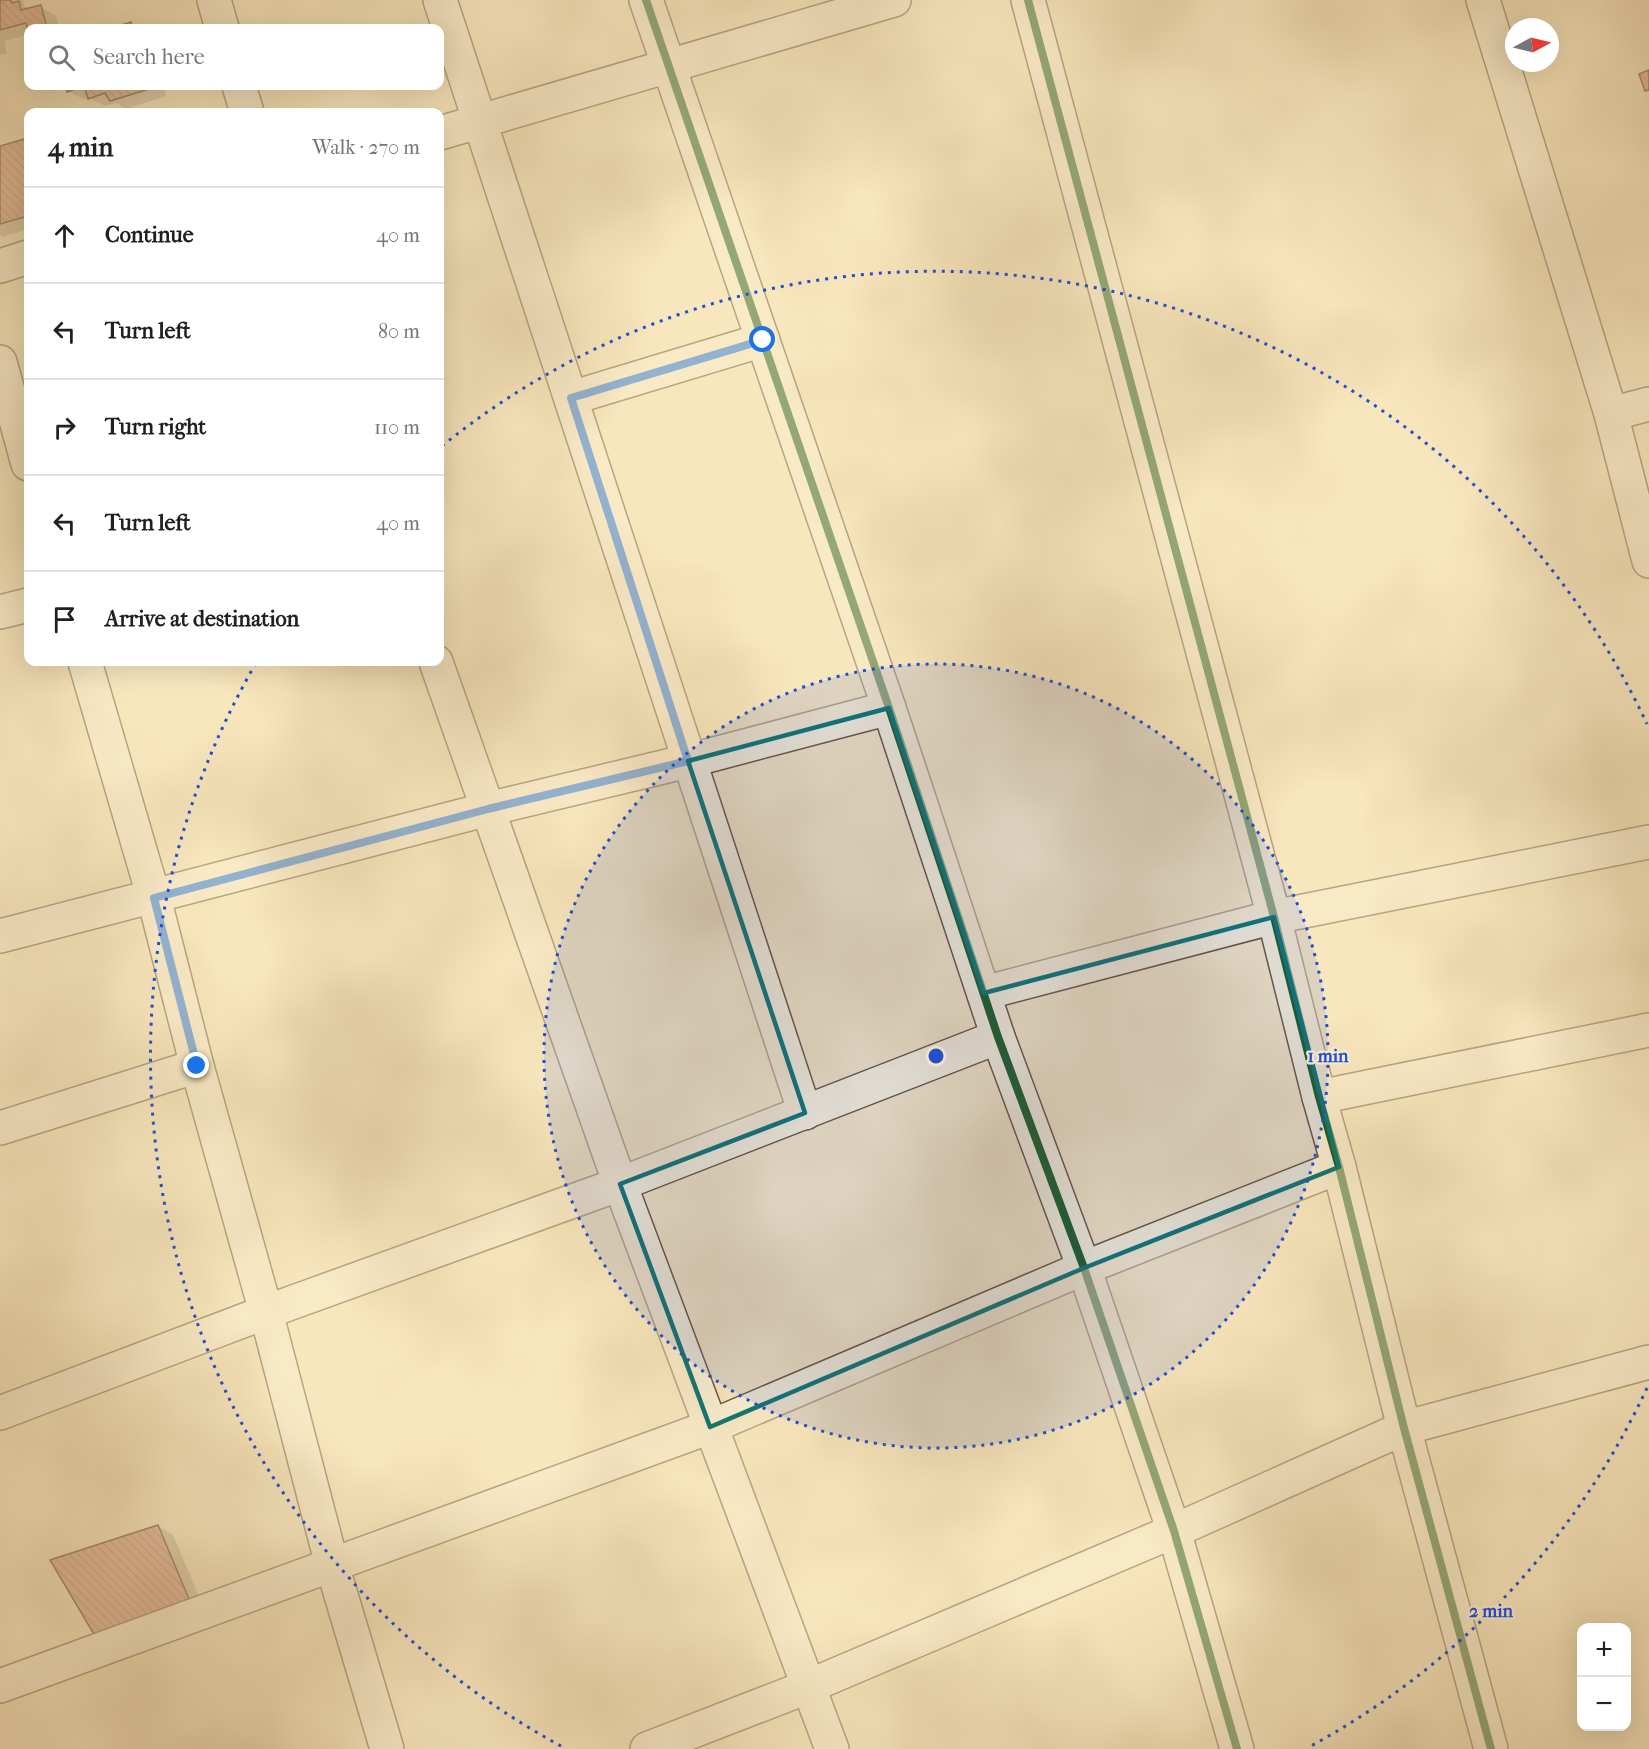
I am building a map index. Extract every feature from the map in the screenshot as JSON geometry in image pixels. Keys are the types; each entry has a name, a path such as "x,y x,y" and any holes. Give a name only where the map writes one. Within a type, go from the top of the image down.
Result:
{"street":[{"path":"214,0 221,24"},
{"path":"440,0 805,1113"},
{"path":"646,0 889,708 999,1037 1084,1268 1174,1531 1237,1749"},
{"path":"444,132 894,0"},
{"path":"1028,0 1274,917 1404,1428 1491,1749"},
{"path":"1484,0 1611,414 1649,561"},
{"path":"240,90 246,108"},
{"path":"0,266 24,258"},
{"path":"571,398 763,340"},
{"path":"0,362 24,449"},
{"path":"1611,414 1649,404"},
{"path":"0,612 24,606"},
{"path":"86,666 154,898 332,1565 387,1749"},
{"path":"437,666 620,1184 832,1749"},
{"path":"0,936 889,708"},
{"path":"984,993 1274,917 1649,843"},
{"path":"1319,1097 1649,1030"},
{"path":"0,1413 266,1312 620,1184 999,1037"},
{"path":"0,1128 197,1066"},
{"path":"0,1686 710,1426 1084,1268 1339,1167"},
{"path":"647,1749 807,1687 1174,1531 1404,1428 1649,1362"}],"highlighted area":[{"path":"889,708 984,993 1274,917 1339,1167 1084,1268 710,1427 620,1184 805,1113 688,761"}],"building":[{"path":"0,0 11,0 12,3 19,1 21,10 41,5 46,24 26,23 0,30"},
{"path":"1649,70 1649,90 1645,91 1639,74"},
{"path":"85,90 146,90 110,101 105,93 88,99"},
{"path":"24,139 24,217 0,224 0,146"},
{"path":"158,1525 194,1611 98,1641 50,1560"}],"cycle path":[{"path":"646,0 889,708 998,1037 1084,1268 1174,1531 1237,1749"},
{"path":"1028,0 1274,917 1404,1428 1491,1749"}],"route":[{"path":"197,1066 154,898 488,809 688,761 571,398 763,340"}]}
